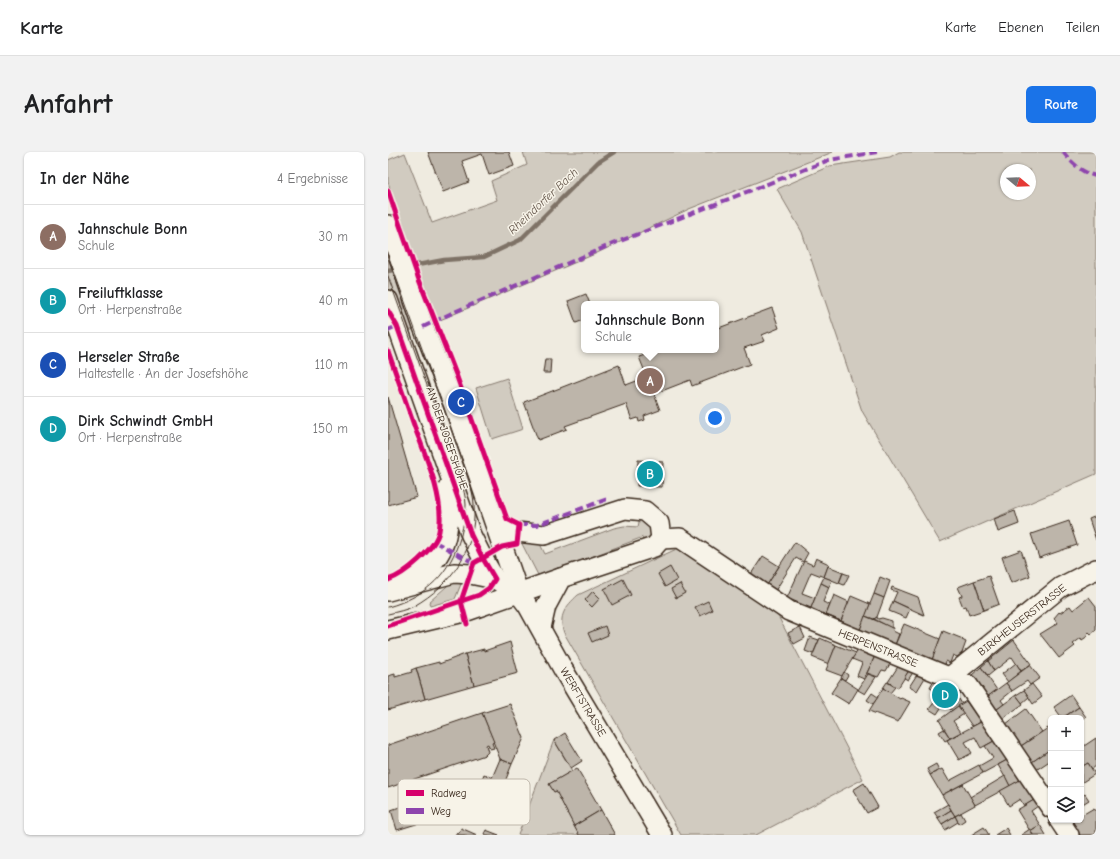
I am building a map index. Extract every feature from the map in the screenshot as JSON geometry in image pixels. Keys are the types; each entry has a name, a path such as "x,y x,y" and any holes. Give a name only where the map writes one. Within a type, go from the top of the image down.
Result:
{"street":[{"name":"AN DER JOSEFSHÖHE","path":"388,225 406,280 453,403 519,594"},
{"name":"AN DER JOSEFSHÖHE","path":"388,300 471,535 495,579"},
{"path":"395,588 431,564 443,545 449,524 448,471"},
{"path":"388,630 464,612 519,594 654,547 661,538 659,523 645,511 625,509 544,535 508,531 494,520"},
{"name":"HERPENSTRASSE","path":"661,538 680,538 789,611 951,676 968,685 1048,804"},
{"name":"AN DER JOSEFSHÖHE","path":"495,579 500,568 502,548"},
{"name":"BIRKHEUSERSTRASSE","path":"951,676 1061,587 1096,569"},
{"path":"388,626 479,595 489,588 495,579 470,574 454,573 395,588"},
{"path":"541,628 546,606 562,578"},
{"name":"WERFTSTRASSE","path":"495,579 519,594 541,628 568,678 662,835"},
{"path":"1061,823 1069,835"}],"shaded area":[{"path":"523,152 833,152 689,209 595,254 440,320 388,338 388,228 402,224 388,182 388,160 405,153 432,223 497,200 491,181 527,165"},
{"path":"899,152 1096,152 1096,474 940,542 862,411 802,232 777,189 830,166 890,157"},
{"path":"507,378 523,429 492,439 476,388"},
{"path":"640,517 651,527 652,535 641,548 643,537 539,577 520,540 528,543 538,540 545,554 614,528 624,526 638,527"},
{"path":"685,545 723,578 778,616 863,779 756,835 681,835 564,633 562,627 562,617 566,608 578,595"},
{"path":"455,579 463,579 455,599 430,606 429,602"},
{"path":"554,740 572,771 549,784 554,792 556,791 579,835 518,835 522,825 530,825 530,803"}],"building":[{"path":"428,152 509,152 514,166 489,175 482,154 462,161 469,182 443,192"},
{"path":"586,294 589,301 581,301 581,321 576,323 568,301"},
{"path":"772,308 779,328 762,335 765,341 744,348 750,364 692,386 690,380 654,394 660,410 644,416 645,420 639,422 638,418 632,420 626,404 565,426 567,429 538,440 524,402 619,365 626,385 647,377 639,357 650,353 719,353 719,328"},
{"path":"545,359 551,359 550,373 543,373"},
{"path":"388,397 417,497 388,505"},
{"path":"638,460 663,462 662,487 637,486"},
{"path":"1015,511 1019,524 998,532 994,519"},
{"path":"1094,517 1096,519 1096,540 1089,519"},
{"path":"1069,521 1077,545 1039,558 1031,534"},
{"path":"795,542 808,553 803,562 796,558 775,591 767,585"},
{"path":"1021,550 1030,576 1011,583 1002,557"},
{"path":"763,556 779,566 767,585 751,574"},
{"path":"816,558 829,564 824,577 811,572 802,593 815,598 811,608 787,598 804,561 813,565"},
{"path":"828,566 843,572 839,583 824,577"},
{"path":"670,567 677,580 665,587 658,574"},
{"path":"843,573 849,575 844,585 839,583"},
{"path":"989,576 999,604 984,610 974,581"},
{"path":"824,577 832,580 829,587 821,583"},
{"path":"880,577 890,581 884,598 874,594"},
{"path":"623,579 631,595 612,605 604,589"},
{"path":"974,581 984,610 969,615 966,606 963,607 959,597 962,596 958,587"},
{"path":"821,583 829,587 823,602 830,605 826,615 811,608"},
{"path":"680,584 685,593 676,598 671,589"},
{"path":"892,587 918,597 924,615 893,601 897,592 891,590"},
{"path":"593,591 600,598 592,607 585,600"},
{"path":"874,594 884,598 877,617 874,619 865,616"},
{"path":"834,595 849,602 841,621 826,615"},
{"path":"851,596 870,604 860,630 841,621"},
{"path":"1089,597 1096,606 1096,630 1091,634 1089,632 1087,634 1088,636 1082,640 1081,638 1073,644 1075,646 1059,658 1040,634 1058,623 1054,618 1059,612 1060,613 1070,606 1073,610"},
{"path":"708,601 712,610 700,616 695,607"},
{"path":"893,601 910,609 906,618 889,611"},
{"path":"865,616 894,628 893,631 899,634 895,645 860,630"},
{"path":"877,617 878,619 882,618 892,621 892,628 874,619"},
{"path":"904,624 940,639 932,660 895,645"},
{"path":"605,626 608,635 592,642 588,633"},
{"path":"800,627 805,638 794,644 788,633"},
{"path":"943,631 963,639 962,640 966,642 962,653 957,657 953,655 950,663 946,661 945,666 932,660"},
{"path":"810,637 819,640 813,654 805,651"},
{"path":"820,638 836,645 829,664 812,657"},
{"path":"1014,640 1031,664 1021,671 1012,657 994,671 988,661"},
{"path":"510,642 518,673 474,685 465,654 484,649 484,651"},
{"path":"836,645 856,653 842,676 826,670"},
{"path":"859,649 875,656 864,679 857,676 862,663 852,659"},
{"path":"465,654 474,685 425,699 416,668 439,662 439,664"},
{"path":"875,656 891,662 886,671 882,670 878,677 867,673"},
{"path":"988,661 994,671 988,676 981,667"},
{"path":"1016,663 1021,671 1008,682 1002,674"},
{"path":"899,665 910,669 898,688 888,682"},
{"path":"1030,665 1040,678 1030,685 1027,681 1012,691 1006,683"},
{"path":"981,667 997,690 987,697 972,675"},
{"path":"416,668 425,699 388,710 388,676 395,674 395,677 412,672 411,670"},
{"path":"910,669 914,671 908,680 904,678"},
{"path":"844,672 848,675 845,680 841,678"},
{"path":"918,673 926,676 917,691 909,687"},
{"path":"868,674 876,677 865,694 858,690"},
{"path":"841,678 858,689 849,704 831,693"},
{"path":"935,679 954,688 937,714 929,709 941,694 930,688"},
{"path":"887,682 895,687 890,693 883,688"},
{"path":"1006,683 1012,691 1001,700 1004,704 996,710 987,697"},
{"path":"1032,684 1042,697 1033,704 1024,690"},
{"path":"883,688 900,699 901,698 910,702 898,722 869,711"},
{"path":"1024,690 1029,697 1022,703 1016,695"},
{"path":"872,693 878,697 873,704 867,700"},
{"path":"1016,695 1023,704 1002,719 996,710"},
{"path":"1071,695 1079,707 1067,715 1060,715 1054,707"},
{"path":"959,699 962,704 952,711 948,706"},
{"path":"966,701 981,722 972,726 958,706"},
{"path":"510,704 524,738 512,764 500,759 482,713"},
{"path":"958,706 964,714 953,721 961,732 950,738 939,720"},
{"path":"1079,707 1086,717 1084,719 1084,715 1067,715"},
{"path":"1026,709 1042,732 1021,746 1006,724"},
{"path":"482,713 494,742 492,743 494,748 490,749 488,744 486,745 488,752 485,755 414,779 398,779 398,785 388,788 388,745"},
{"path":"981,722 994,741 981,748 975,737 965,742 972,753 959,760 947,740"},
{"path":"1048,728 1048,751 1032,762 1021,746"},
{"path":"944,729 950,738 945,741 939,732"},
{"path":"565,733 582,761 571,768 554,740"},
{"path":"1096,738 1096,766 1092,769 1088,763 1084,765 1084,746"},
{"path":"994,741 1007,760 983,773 979,766 993,758 985,746"},
{"path":"1048,751 1048,762 1036,770 1032,762"},
{"path":"500,759 512,764 506,779 482,779 484,774 492,778"},
{"path":"1007,760 1020,780 1010,786 998,765"},
{"path":"1088,763 1095,774 1084,781 1084,765"},
{"path":"936,764 939,770 930,775 927,769"},
{"path":"979,765 983,773 942,795 930,775 942,769 949,781"},
{"path":"577,768 601,810 574,826 556,791 554,792 549,784"},
{"path":"1005,776 1010,786 975,805 970,797"},
{"path":"1020,780 1034,800 1024,806 1020,799 1009,806 1000,791"},
{"path":"864,783 878,807 867,813 853,790"},
{"path":"963,784 975,805 955,816 942,795"},
{"path":"1085,794 1089,800 1084,803"},
{"path":"1034,800 1038,806 1031,811 1040,825 1030,831 1017,810"},
{"path":"948,804 951,810 938,818 934,812"},
{"path":"398,808 398,825 413,825 397,830 391,810"},
{"path":"1094,808 1096,811 1096,835 1080,835 1072,823 1084,823 1084,814"},
{"path":"601,810 615,835 579,835 574,826"},
{"path":"951,810 955,816 942,824 938,818"},
{"path":"961,813 965,820 959,824 955,816"},
{"path":"955,816 958,822 945,830 942,824"},
{"path":"1040,825 1046,835 1033,835 1030,831"},
{"path":"984,827 989,835 971,835"},
{"path":"461,828 477,835 455,835 457,832 459,833"},
{"path":"1006,828 1010,835 995,835"},
{"path":"1030,829 1033,835 1021,835"},
{"path":"486,830 499,835 486,835 484,834"}],"waterway":[{"name":"Rheindorfer Bach","path":"407,267 444,260 484,257 520,240 598,162 614,152"},
{"name":"Rheindorfer Bach","path":"388,271 398,269"}],"tram line":[{"path":"388,255 470,481 474,499 474,521 471,536 466,551 459,564 439,588 427,597 405,610 388,614"},
{"path":"388,276 461,481 466,505 461,535 456,549 443,572 435,582 425,590 414,597 388,607"}],"marked path":[{"path":"423,327 610,245 829,160 877,152"},
{"path":"1063,152 1086,173 1096,176"},
{"path":"388,330 397,326"},
{"path":"519,525 537,525 610,498"},
{"path":"435,542 474,563"}],"cycle path":[{"path":"388,191 418,277 457,377 507,519 519,525 517,544 502,547 474,563 461,601 467,624"},
{"path":"388,311 397,326 471,535 495,579 489,588 479,595 388,626"},
{"path":"388,351 429,465 437,492 440,519 437,538 426,553 402,573 388,580"}],"place":[{"name":"Jahnschule Bonn","path":"650,381"},
{"name":"Herseler Straße","path":"461,402"},
{"name":"Freiluftklasse","path":"650,474"},
{"name":"Dirk Schwindt GmbH","path":"945,695"}]}
